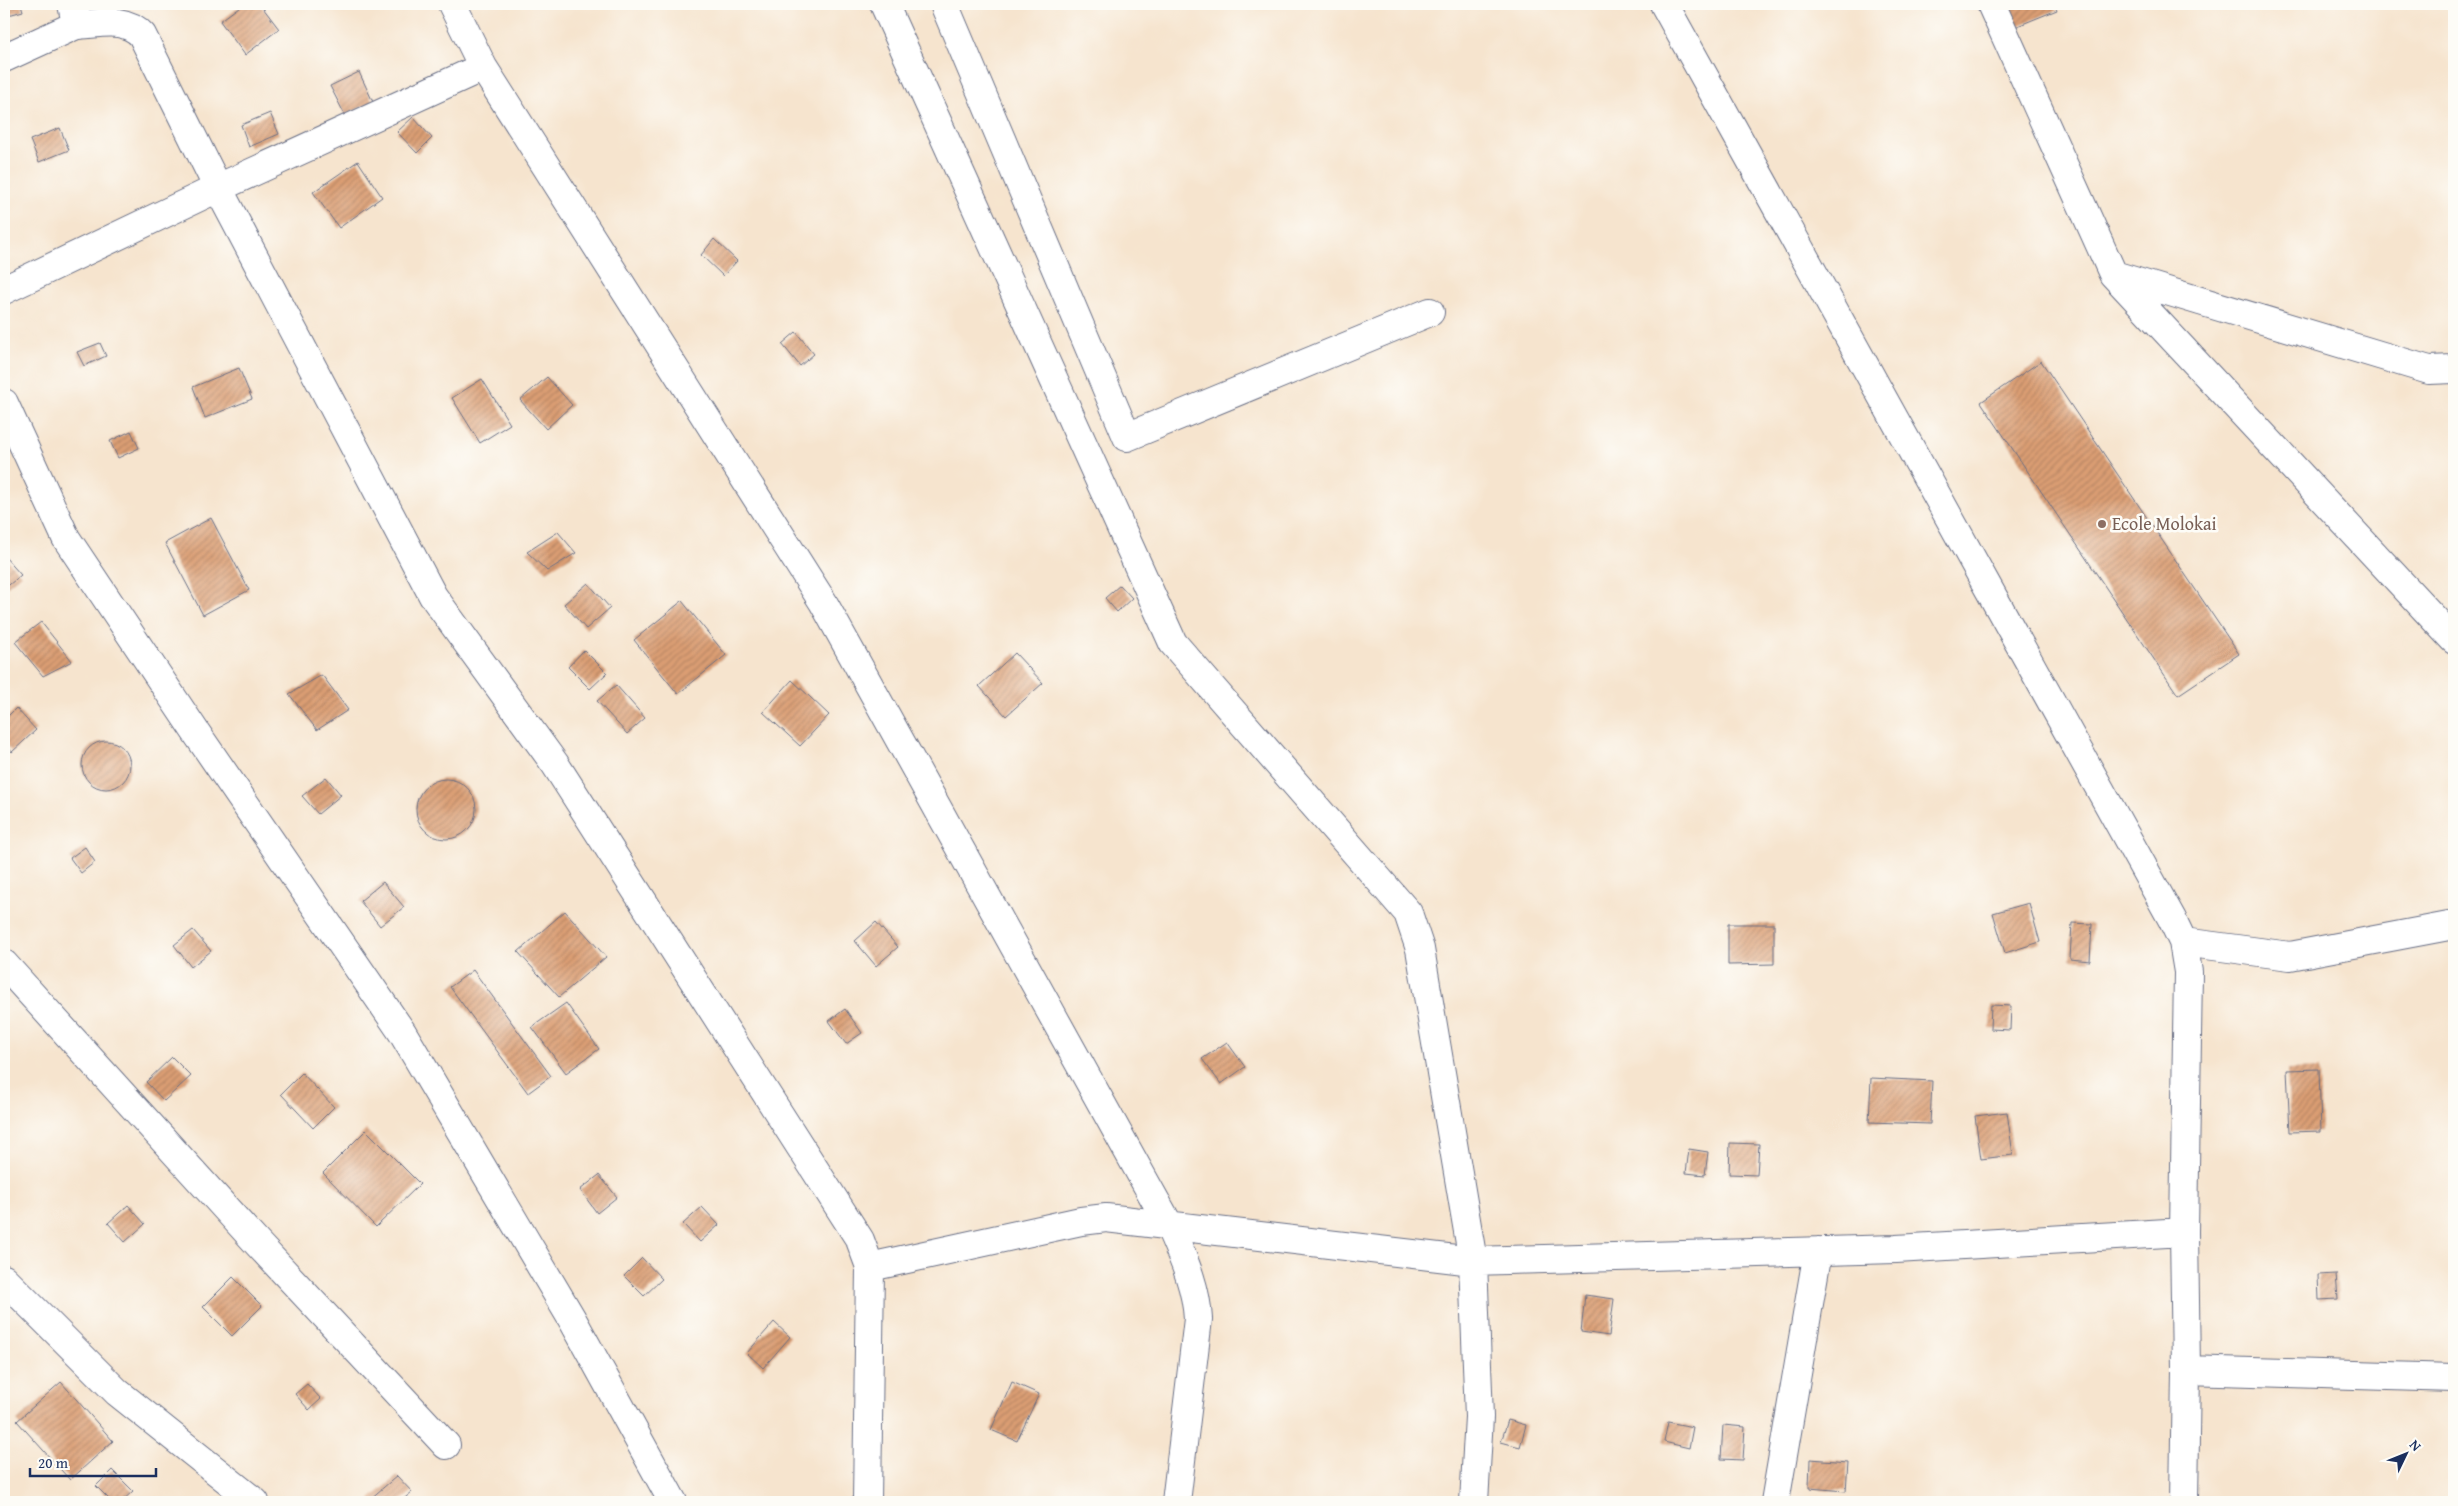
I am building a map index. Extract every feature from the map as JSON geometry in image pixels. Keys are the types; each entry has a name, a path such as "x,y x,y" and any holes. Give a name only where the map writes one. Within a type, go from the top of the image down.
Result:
{"street":[{"path":"452,4 483,67 823,602 1168,1225 1191,1277 1196,1296 1198,1319 1176,1502"},
{"path":"884,4 1173,642 1408,913 1420,949 1472,1261 1479,1417 1474,1502"},
{"path":"944,4 1127,437 1430,312"},
{"path":"1664,4 2172,919 2183,942 2188,972 2184,1232 2186,1370 2184,1502"},
{"path":"1991,4 2113,274 2454,640"},
{"path":"4,58 74,14 134,26 142,35 218,188 433,596 555,764 860,1240 870,1267 867,1502"},
{"path":"4,290 218,188 483,67"},
{"path":"2113,274 2429,370 2454,369"},
{"path":"4,403 66,538 201,740 402,1032 572,1318 672,1502"},
{"path":"2183,942 2290,956 2454,925"},
{"path":"4,964 258,1244 446,1445"},
{"path":"870,1267 1081,1221 1106,1218 1472,1261 1896,1249 2184,1232"},
{"path":"1775,1502 1818,1252"},
{"path":"4,1279 117,1392 255,1502"},
{"path":"2186,1370 2454,1378"}],"building":[{"path":"4,4 21,4 23,11 5,16"},
{"path":"243,4 260,4 279,29 245,55 220,21"},
{"path":"2005,4 2054,4 2057,10 2015,27"},
{"path":"359,72 373,102 345,115 330,86"},
{"path":"270,113 279,134 249,147 241,125"},
{"path":"413,117 432,138 417,153 397,132"},
{"path":"60,128 69,150 39,162 30,140"},
{"path":"358,161 382,197 339,228 313,192"},
{"path":"714,239 737,261 723,276 701,255"},
{"path":"796,332 814,354 800,366 782,344"},
{"path":"100,343 106,356 84,366 77,352"},
{"path":"2041,361 2239,654 2178,695 1981,402"},
{"path":"239,368 252,399 205,418 193,387"},
{"path":"547,377 572,405 546,429 520,400"},
{"path":"482,379 510,424 480,443 452,398"},
{"path":"131,431 139,448 118,458 110,441"},
{"path":"211,518 249,590 203,615 165,543"},
{"path":"558,532 576,553 547,571 527,552"},
{"path":"4,558 21,575 4,589"},
{"path":"588,583 610,608 586,629 564,604"},
{"path":"1120,585 1132,598 1117,612 1105,598"},
{"path":"682,601 726,655 678,694 634,640"},
{"path":"41,622 72,661 43,676 15,642"},
{"path":"584,650 607,673 590,689 568,667"},
{"path":"1015,653 1043,683 1006,716 979,686"},
{"path":"322,675 348,710 317,730 289,694"},
{"path":"792,680 829,715 800,746 763,712"},
{"path":"616,685 645,718 627,734 597,701"},
{"path":"16,708 36,730 12,752 4,743 4,720"},
{"path":"101,741 111,741 123,748 130,760 130,770 123,782 111,789 101,789 93,785 86,778 82,770 82,760 86,752 93,745"},
{"path":"326,777 341,795 318,814 302,796"},
{"path":"446,779 462,784 467,788 471,793 476,809 471,825 467,830 462,834 446,839 430,834 425,830 421,825 416,809 421,793 425,788 430,784"},
{"path":"85,847 95,862 81,873 70,858"},
{"path":"383,882 404,907 380,926 360,901"},
{"path":"2029,903 2040,942 2005,953 1993,913"},
{"path":"565,911 606,957 559,997 518,952"},
{"path":"876,922 898,947 876,966 855,941"},
{"path":"2072,923 2092,924 2090,961 2070,959"},
{"path":"1728,924 1774,924 1774,964 1728,965"},
{"path":"193,930 211,951 191,967 174,945"},
{"path":"473,970 551,1076 528,1093 450,987"},
{"path":"566,1003 599,1049 566,1073 532,1027"},
{"path":"1991,1005 2011,1006 2010,1030 1990,1029"},
{"path":"845,1009 862,1033 846,1044 829,1021"},
{"path":"1227,1042 1245,1067 1221,1084 1202,1059"},
{"path":"172,1057 191,1076 164,1101 146,1082"},
{"path":"2319,1069 2321,1131 2290,1132 2287,1070"},
{"path":"302,1073 334,1107 313,1128 281,1094"},
{"path":"1871,1078 1932,1081 1930,1124 1869,1122"},
{"path":"2007,1112 2013,1155 1981,1159 1975,1116"},
{"path":"366,1130 420,1184 376,1227 323,1173"},
{"path":"1730,1143 1759,1144 1757,1175 1729,1174"},
{"path":"1689,1149 1708,1152 1705,1175 1686,1173"},
{"path":"599,1175 617,1197 597,1213 580,1190"},
{"path":"128,1205 145,1224 125,1242 108,1223"},
{"path":"702,1207 719,1225 700,1242 683,1224"},
{"path":"642,1258 662,1279 644,1296 624,1276"},
{"path":"2336,1274 2338,1299 2319,1300 2318,1275"},
{"path":"233,1277 262,1306 232,1336 203,1307"},
{"path":"1585,1295 1614,1299 1609,1336 1581,1332"},
{"path":"774,1322 790,1337 763,1368 747,1353"},
{"path":"61,1382 113,1441 70,1480 17,1421"},
{"path":"1012,1382 1039,1394 1017,1441 991,1430"},
{"path":"307,1384 321,1399 309,1410 295,1394"},
{"path":"1508,1420 1526,1425 1520,1447 1501,1442"},
{"path":"1668,1422 1693,1427 1689,1448 1664,1442"},
{"path":"1723,1425 1745,1427 1743,1460 1721,1459"},
{"path":"1810,1459 1848,1462 1846,1491 1809,1488"},
{"path":"112,1470 133,1491 121,1502 112,1502 96,1486"},
{"path":"397,1476 412,1492 400,1502 373,1502 370,1499"}],"place":[{"name":"Ecole Molokai","path":"2102,524"}]}
